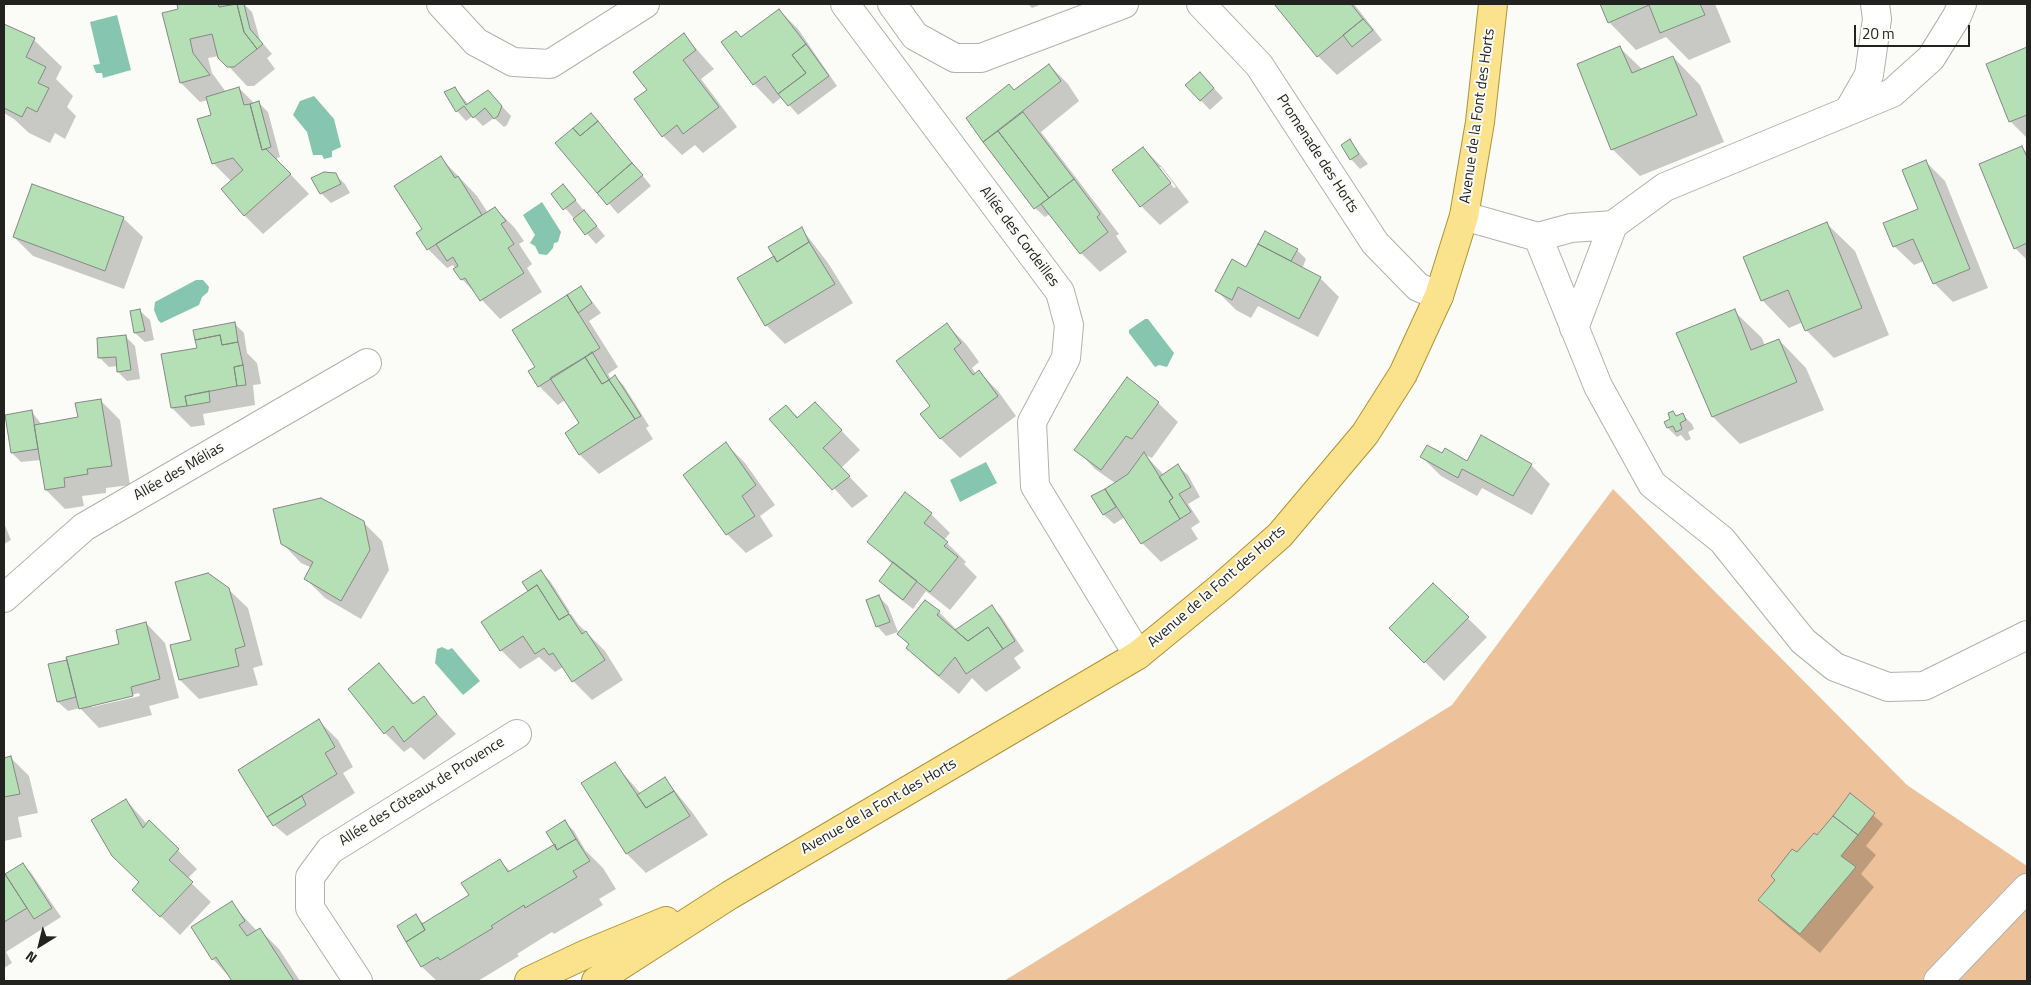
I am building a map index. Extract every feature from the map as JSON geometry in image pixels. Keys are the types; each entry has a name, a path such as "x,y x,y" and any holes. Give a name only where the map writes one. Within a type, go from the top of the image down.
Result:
{"main road":[{"name":"Avenue de la Font des Horts","path":"596,981 730,895 1138,655 1221,587 1280,535 1365,434 1403,374 1439,296 1464,216 1480,122 1492,4"},
{"name":"Avenue de la Font des Horts","path":"529,981 586,954 730,895"}],"street":[{"path":"441,4 476,42 513,62 550,64 645,4"},
{"name":"Allée des Cordeilles","path":"845,4 1060,292 1069,325 1066,358 1032,422 1035,486 1138,655"},
{"path":"892,4 915,36 955,58 981,58 1124,4"},
{"name":"Promenade des Horts","path":"1201,4 1259,65 1375,242 1418,287 1439,296"},
{"path":"1849,110 1869,75 1877,19 1875,4"},
{"path":"1464,216 1538,237 1571,228 1613,225 1665,187 1892,93 1931,58 1958,16 1962,4"},
{"path":"1574,328 1613,225"},
{"path":"1538,237 1598,386 1652,484 1722,540 1803,641 1835,667 1888,687 1924,686 2027,635"},
{"name":"Allée des Mélias","path":"4,598 84,527 367,363"},
{"name":"Allée des Côteaux de Provence","path":"358,981 310,908 310,877 330,850 517,734"},
{"path":"1938,981 2027,888"}],"shaded area":[{"path":"117,15 131,70 103,78 102,73 96,73 93,65 100,64 90,22"},
{"path":"314,96 334,119 341,147 332,151 332,157 324,159 322,155 313,155 307,132 293,115 300,101"},
{"path":"542,202 561,232 558,242 554,243 553,248 547,255 539,254 535,246 530,243 535,235 523,215"},
{"path":"196,280 203,280 209,287 208,292 202,297 199,305 161,323 154,310 155,302"},
{"path":"1145,319 1148,319 1174,353 1167,367 1159,365 1155,367 1129,333 1129,330"},
{"path":"986,462 997,483 960,502 950,480"},
{"path":"1613,489 1907,785 2027,866 2027,981 1004,981 1452,705"},
{"path":"442,647 448,650 452,648 480,681 463,695 435,663 437,649"}],"building":[{"path":"177,4 218,4 219,7 237,4 244,32 257,49 234,67 227,67 218,58 212,34 190,39 193,53 210,75 180,83 162,13 178,9"},
{"path":"237,4 244,4 250,29 263,44 257,49 244,32"},
{"path":"1274,4 1351,4 1363,19 1317,57"},
{"path":"1600,4 1700,4 1705,15 1660,33 1649,5 1608,23"},
{"path":"779,9 806,44 792,55 806,73 778,94 765,76 753,85 721,42 736,31 741,37"},
{"path":"1363,19 1373,30 1352,47 1343,35"},
{"path":"4,24 35,38 26,57 46,67 38,83 49,88 37,112 27,107 22,117 4,108"},
{"path":"684,33 696,50 683,60 719,107 683,134 677,125 662,137 634,99 647,90 633,72"},
{"path":"806,44 829,76 788,106 778,94 806,73 792,55"},
{"path":"1620,46 1632,73 1673,56 1697,115 1611,150 1577,64"},
{"path":"2027,47 2027,115 2009,122 1986,64"},
{"path":"1049,64 1061,81 983,142 966,118 1009,84 1014,90"},
{"path":"1200,72 1214,88 1200,101 1185,85"},
{"path":"239,87 244,105 250,104 262,150 266,149 291,174 244,216 221,189 243,170 233,158 212,164 197,119 211,115 206,97"},
{"path":"455,87 466,105 488,90 502,106 498,116 494,119 485,108 473,118 464,106 456,112 444,92"},
{"path":"259,101 271,147 262,150 250,104"},
{"path":"1023,112 1074,179 1049,198 998,131"},
{"path":"591,113 598,121 580,136 573,128"},
{"path":"598,121 632,163 597,193 555,143 573,128 580,136"},
{"path":"998,131 1049,198 1034,209 983,142"},
{"path":"1350,139 1359,154 1350,160 1341,145"},
{"path":"2022,146 2027,157 2027,243 2014,249 1979,164"},
{"path":"1143,147 1171,183 1140,207 1112,170"},
{"path":"441,156 455,178 458,176 482,215 427,250 416,233 422,229 394,186"},
{"path":"1926,160 1970,269 1933,284 1913,239 1893,247 1883,223 1918,209 1902,170"},
{"path":"632,163 643,175 607,205 597,193"},
{"path":"324,172 336,173 341,184 320,194 311,178"},
{"path":"1074,179 1100,214 1097,217 1108,232 1080,254 1041,204"},
{"path":"32,184 124,217 105,271 13,237"},
{"path":"563,184 576,200 563,210 551,194"},
{"path":"495,207 506,221 501,224 514,244 508,248 524,273 480,301 465,278 461,280 453,269 458,266 453,257 447,261 436,244"},
{"path":"584,210 597,226 585,235 573,219"},
{"path":"1827,222 1862,308 1805,331 1788,290 1761,301 1743,257"},
{"path":"802,227 809,242 777,262 768,247"},
{"path":"1265,231 1298,249 1291,261 1258,244"},
{"path":"809,242 835,284 765,326 737,278 774,256 777,262"},
{"path":"1258,244 1321,277 1299,319 1238,287 1232,300 1215,291 1232,259 1246,267"},
{"path":"581,286 592,303 578,313 567,295"},
{"path":"567,295 600,348 538,387 528,371 535,367 512,330"},
{"path":"140,309 145,331 134,333 130,311"},
{"path":"1735,309 1751,350 1779,339 1797,382 1712,417 1676,333"},
{"path":"235,322 238,342 222,345 220,335 195,340 193,330"},
{"path":"947,323 961,343 954,349 973,375 979,370 998,396 940,439 920,414 930,406 896,361"},
{"path":"126,335 131,370 117,372 116,357 98,358 97,338"},
{"path":"220,335 222,345 238,342 243,365 234,367 237,386 185,396 187,406 171,408 161,354 197,348 195,340"},
{"path":"592,352 609,380 602,384 585,357"},
{"path":"585,357 602,384 609,380 635,419 579,455 565,433 579,423 550,378"},
{"path":"243,365 246,385 237,386 234,367"},
{"path":"615,375 641,416 635,419 609,380"},
{"path":"1127,377 1159,402 1132,439 1126,436 1101,470 1074,450"},
{"path":"209,391 210,402 187,406 185,396"},
{"path":"101,399 112,466 87,469 88,474 64,478 65,487 45,490 34,425 78,417 75,403"},
{"path":"815,402 842,430 823,448 850,476 832,490 769,419 786,405 797,418"},
{"path":"32,410 38,449 11,453 5,415"},
{"path":"1673,411 1676,416 1683,413 1686,420 1680,423 1682,429 1676,432 1673,426 1667,428 1664,422 1670,419 1668,413"},
{"path":"1481,435 1532,464 1513,496 1462,469 1458,478 1420,457 1427,445 1442,453 1445,448 1467,461"},
{"path":"726,442 756,485 742,496 755,516 726,535 683,475"},
{"path":"1144,452 1173,498 1169,501 1180,519 1141,544 1105,489 1128,474"},
{"path":"1178,464 1191,487 1179,494 1191,512 1180,519 1169,501 1173,498 1159,477"},
{"path":"1105,489 1116,507 1103,515 1091,496"},
{"path":"905,492 932,513 924,523 948,542 944,546 958,557 930,592 867,542"},
{"path":"321,498 364,521 370,550 341,601 304,579 313,562 281,544 273,509"},
{"path":"893,562 917,581 903,600 879,581"},
{"path":"541,570 569,614 559,620 537,585 528,591 522,582"},
{"path":"208,573 229,588 245,646 235,649 239,666 179,680 170,645 191,640 175,582"},
{"path":"1433,583 1469,617 1424,663 1389,628"},
{"path":"537,585 559,620 569,614 582,634 586,631 605,660 572,682 553,653 549,655 544,648 535,654 523,636 500,651 481,622"},
{"path":"879,595 890,622 876,627 866,600"},
{"path":"925,600 940,611 937,615 968,641 988,627 1003,649 966,674 955,657 939,676 906,648 909,644 897,634"},
{"path":"992,605 1015,641 1003,649 988,627 968,641 955,630"},
{"path":"146,622 160,679 131,687 133,696 79,709 66,657 119,644 116,630"},
{"path":"67,660 76,697 57,702 48,664"},
{"path":"379,663 413,704 424,696 437,714 404,742 393,726 384,734 348,689"},
{"path":"319,719 335,747 325,753 337,774 267,817 238,770"},
{"path":"11,756 20,794 4,797 4,758"},
{"path":"615,762 646,808 674,791 690,816 626,854 581,783"},
{"path":"665,777 674,791 646,808 637,795"},
{"path":"1850,793 1875,813 1858,835 1833,816"},
{"path":"302,796 306,805 273,826 267,817"},
{"path":"126,799 143,828 149,820 179,849 169,860 193,882 160,917 132,890 139,882 112,856 91,820"},
{"path":"1833,816 1858,835 1841,856 1856,867 1800,934 1758,900 1775,880 1771,876 1792,849 1797,852 1814,833 1817,835"},
{"path":"565,820 576,839 557,850 546,832"},
{"path":"576,839 590,861 573,871 577,877 525,908 524,905 491,926 493,928 440,960 438,957 421,967 406,942 425,930 422,924 469,895 461,883 500,859 508,872 555,844 557,850"},
{"path":"23,863 52,908 34,919 5,874"},
{"path":"4,875 27,908 4,922"},
{"path":"232,901 245,921 239,925 247,936 260,928 294,981 232,981 216,957 212,960 191,927"},
{"path":"416,914 425,930 406,942 397,926"}]}
